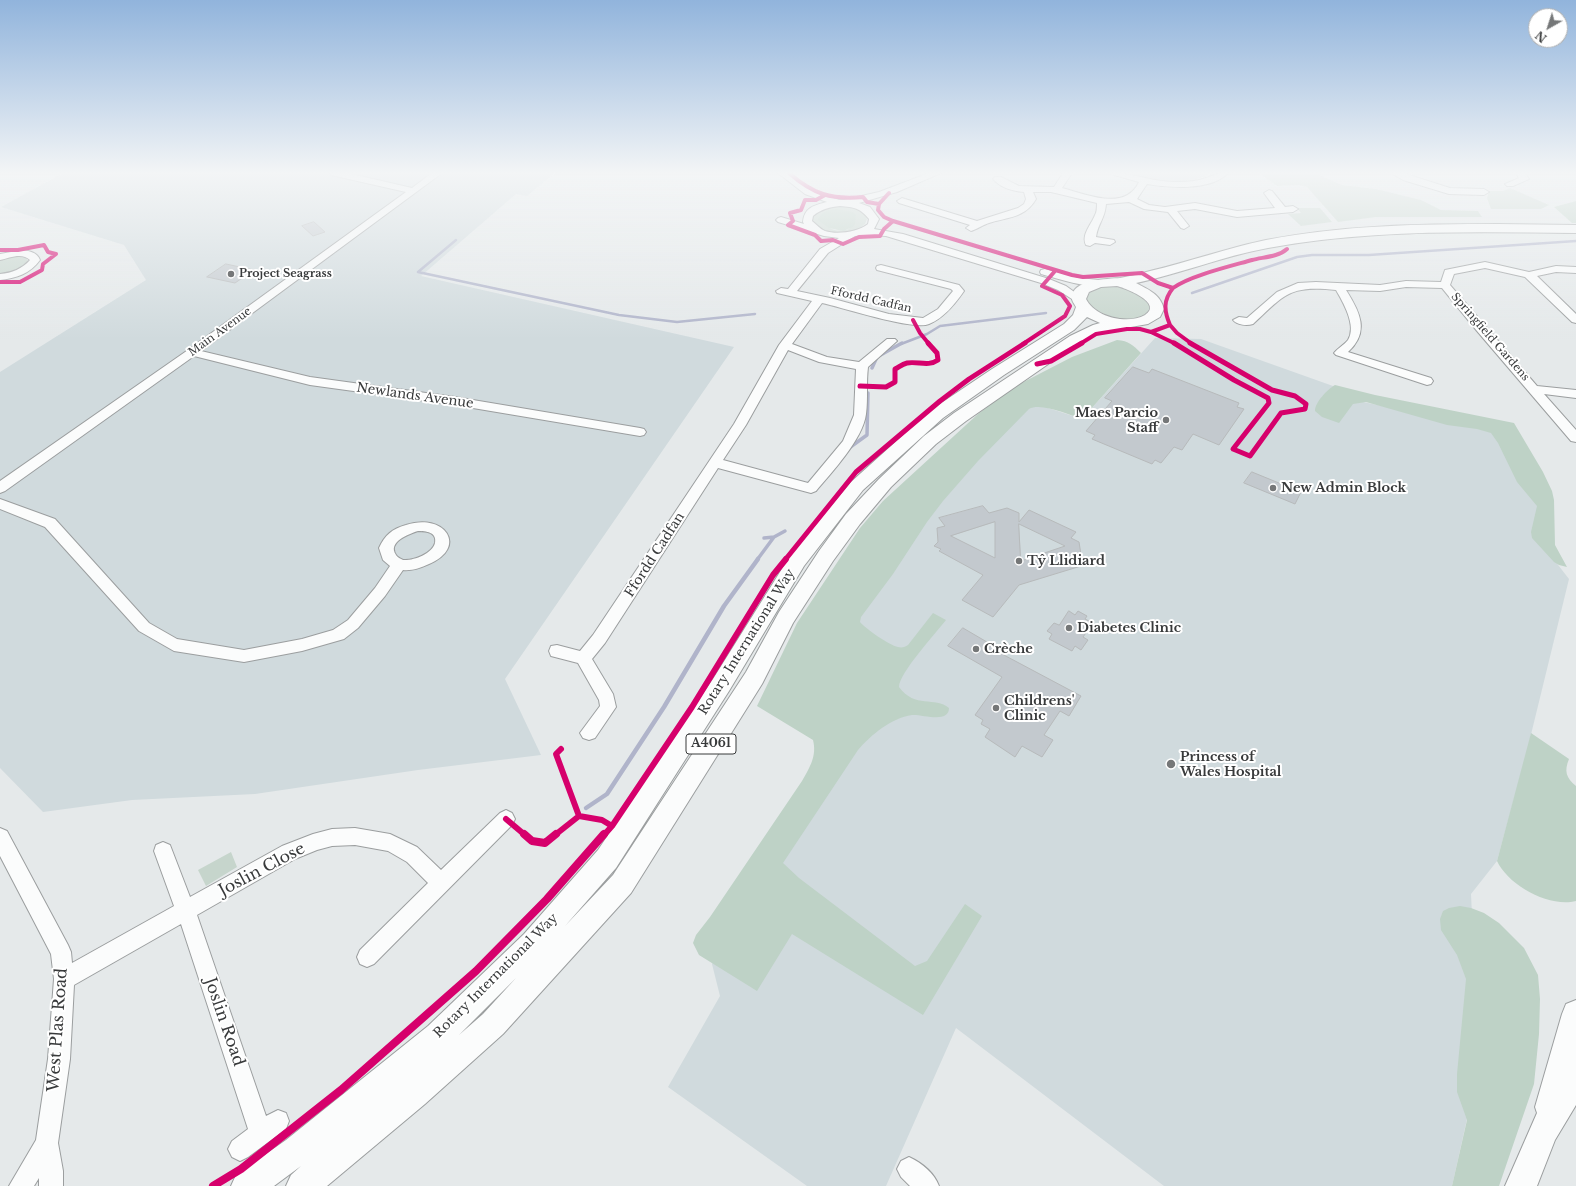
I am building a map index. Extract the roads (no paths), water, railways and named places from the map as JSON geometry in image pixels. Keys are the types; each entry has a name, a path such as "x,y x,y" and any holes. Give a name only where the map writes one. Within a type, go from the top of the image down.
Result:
{"main road":[{"name":"A4061","path":"1117,282 1140,289 1155,301 1157,309 1155,314 1143,322 1126,324 1096,317 1081,303 1080,294 1084,289 1099,283 1141,278 1219,255 1257,246 1312,237 1430,228"},
{"name":"A4061","path":"1484,228 1576,229"},
{"name":"A4061","path":"1155,301 1159,292 1174,280 1227,262 1304,246 1364,238 1437,234 1576,236"},
{"name":"Rotary International Way","path":"247,1186 297,1151 438,1036 533,943 601,865 721,685 793,567 813,539 857,486 937,414 998,372 1069,327 1080,316 1081,303"},
{"name":"Rotary International Way","path":"302,1186 415,1094 493,1024 622,884 754,678 786,618 826,556 853,520 884,483 945,428 1014,379 1090,331 1126,324"},
{"path":"1521,1186 1544,1130 1553,1093 1566,1055 1576,1014"},
{"path":"1544,1130 1576,1077"}],"street":[{"name":"Main Avenue","path":"0,488 192,352 362,228"},
{"path":"807,228 836,236 882,232 900,236 1045,281 1062,288 1081,303"},
{"path":"813,228 819,232 827,244 824,251"},
{"path":"858,233 869,228"},
{"path":"904,228 1052,274 1079,281 1099,283"},
{"path":"1092,228 1090,241 1110,242"},
{"name":"Ffordd Cadfan","path":"858,233 824,251 785,292 819,299 888,317 925,322 942,311 959,291 955,287 881,268"},
{"path":"0,278 28,268 35,260 31,254 17,253 3,255"},
{"name":"Springfield Gardens","path":"1530,275 1484,265 1449,272 1445,285 1481,329 1535,389 1576,438"},
{"path":"1530,275 1556,269 1576,270"},
{"path":"1530,275 1573,315"},
{"path":"1239,320 1249,322 1273,299 1293,287 1315,285 1380,288 1406,284 1445,285"},
{"path":"1339,287 1352,311 1355,326 1354,338 1340,353 1428,381"},
{"name":"Ffordd Cadfan","path":"583,658 599,639 716,463 740,425 784,345 819,299"},
{"path":"716,463 811,488 849,442 860,415 860,384 862,366 891,340"},
{"path":"784,345 814,358 848,366 862,366"},
{"name":"Newlands Avenue","path":"192,352 310,381 455,401 640,432"},
{"path":"1535,389 1576,394"},
{"path":"0,504 50,524 144,627 174,645 244,656 302,645 338,635 353,624 380,592 399,564"},
{"path":"557,651 583,658 607,699 608,707 589,733"},
{"path":"367,957 506,819"},
{"name":"Joslin Close","path":"186,910 289,852 322,840 350,836 372,838 392,844 411,854 441,883"},
{"name":"West Plas Road","path":"0,837 61,952 64,979 59,1059 47,1143 51,1171 50,1186"},
{"name":"Joslin Road","path":"163,851 270,1127 240,1149"},
{"path":"64,979 186,910"},
{"name":"West Plas Road","path":"21,1186 47,1143"},
{"path":"908,1169 927,1186"}],"waterway":[{"path":"456,240 418,272 619,315 677,322 755,314"},
{"path":"1192,293 1297,257 1312,255 1369,255 1576,241"},
{"path":"901,344 927,334 940,326 1046,313"},
{"path":"872,368 877,357 902,343"},
{"path":"849,448 867,435 868,393"},
{"path":"774,537 785,531"},
{"path":"757,560 774,537"},
{"path":"764,538 774,537"},
{"path":"586,808 607,794 664,707 724,606 758,559"}],"place":[{"name":"Project Seagrass","path":"231,274"},
{"name":"Maes Parcio Staff","path":"1166,420"},
{"name":"New Admin Block","path":"1273,488"},
{"name":"Tŷ Llidiard","path":"1019,561"},
{"name":"Diabetes Clinic","path":"1069,628"},
{"name":"Crèche","path":"976,649"},
{"name":"Childrens' Clinic","path":"996,708"},
{"name":"Princess of Wales Hospital","path":"1171,764"}]}
